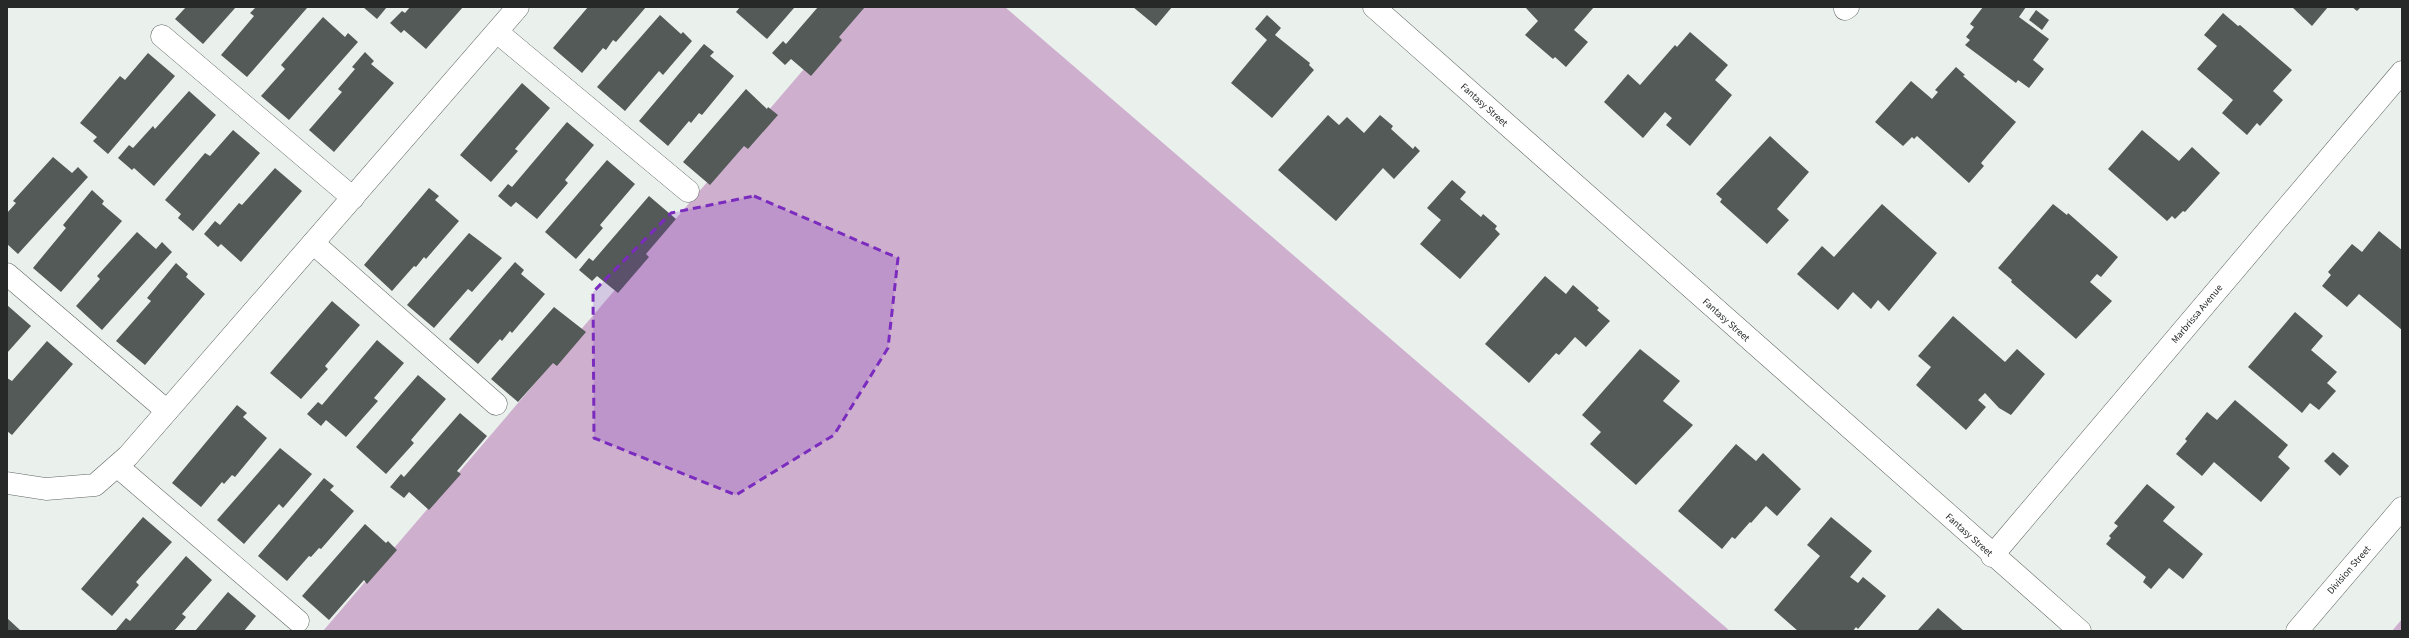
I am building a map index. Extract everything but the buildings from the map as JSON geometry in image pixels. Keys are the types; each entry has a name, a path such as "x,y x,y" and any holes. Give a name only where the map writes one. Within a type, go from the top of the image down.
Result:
{"street":[{"path":"7,483 46,489 94,485 117,466 167,411 518,7"},
{"name":"Fantasy Street","path":"1374,7 1992,556 2080,631"},
{"path":"497,32 688,191"},
{"path":"162,36 353,198"},
{"name":"Marbrissa Avenue","path":"1992,556 2402,72"},
{"path":"313,243 496,404"},
{"path":"7,274 167,411"},
{"path":"117,466 298,621"},
{"name":"Division Street","path":"2297,631 2402,508"}],"highlighted area":[{"path":"754,196 898,258 888,348 834,435 736,495 594,438 593,292 671,213"}],"shaded area":[{"path":"857,7 1005,7 1730,631 323,631"},
{"path":"2402,619 2402,631 2392,631"}]}
